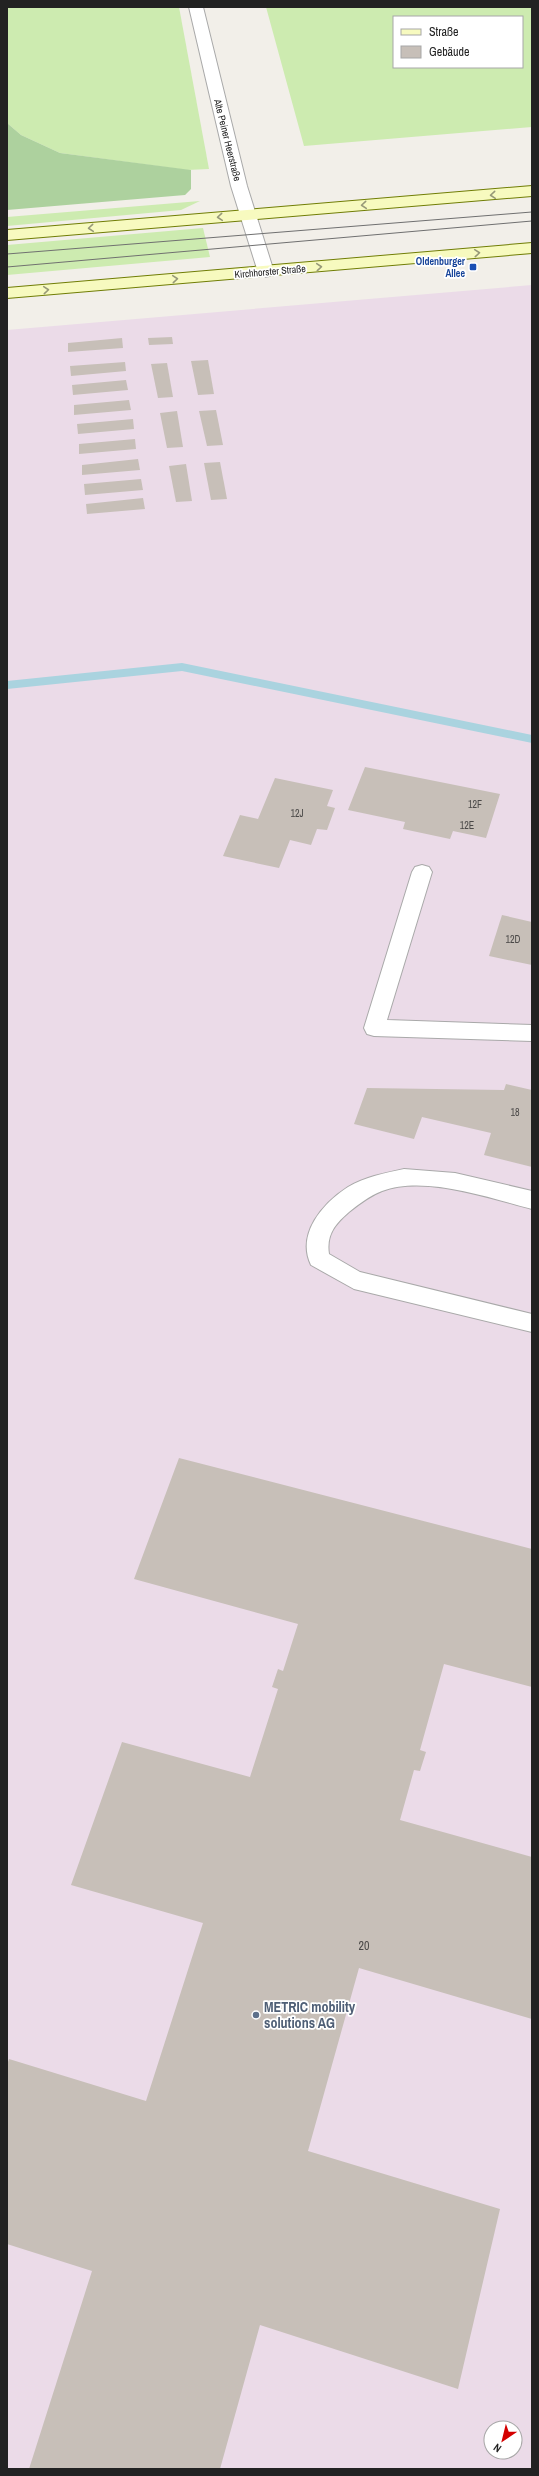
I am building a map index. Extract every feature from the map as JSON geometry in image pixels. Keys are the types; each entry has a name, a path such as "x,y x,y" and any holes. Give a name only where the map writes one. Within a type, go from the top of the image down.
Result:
{"main road":[{"path":"7,235 532,191"},
{"name":"Kirchhorster Straße","path":"7,293 532,248"}],"street":[{"name":"Alte Peiner Heerstraße","path":"196,7 239,186 266,272"},
{"path":"422,872 374,1028 532,1033"},
{"path":"532,1200 449,1181 414,1176 392,1178 368,1185 347,1197 319,1230 316,1246 320,1259 354,1280 532,1323"}],"shaded area":[{"path":"532,285 532,2469 7,2469 7,330"}],"green space":[{"path":"7,7 179,7 209,169 187,170 60,153 21,135 7,123"},
{"path":"266,7 532,7 532,127 304,146"},
{"path":"7,123 21,135 60,153 191,170 191,189 185,195 7,210"},
{"path":"200,201 181,210 7,226 7,217"},
{"path":"203,228 210,257 7,275 7,245"}],"building":[{"path":"172,337 173,344 149,345 148,338"},
{"path":"122,338 123,348 68,352 68,343"},
{"path":"208,360 214,394 198,395 191,361"},
{"path":"125,362 126,371 71,376 70,366"},
{"path":"167,363 173,397 158,398 151,364"},
{"path":"126,380 128,390 73,395 72,385"},
{"path":"129,400 131,410 74,415 74,405"},
{"path":"216,410 223,445 207,446 199,411"},
{"path":"177,411 183,447 167,448 160,413"},
{"path":"133,419 134,429 78,434 77,424"},
{"path":"135,439 136,449 79,454 79,444"},
{"path":"138,459 140,470 82,475 82,465"},
{"path":"220,462 227,499 211,500 204,463"},
{"path":"186,464 192,501 176,502 169,466"},
{"path":"141,479 143,490 85,495 84,484"},
{"path":"143,498 145,509 87,514 86,504"},
{"path":"365,767 500,794 486,838 453,831 450,839 403,829 405,822 348,810"},
{"path":"275,778 333,790 327,806 335,808 327,830 317,829 311,845 290,840 279,868 223,856 240,815 258,819"},
{"path":"502,915 532,922 532,965 489,956"},
{"path":"506,1084 532,1090 532,1167 484,1155 491,1133 422,1117 414,1139 354,1124 367,1088 504,1090"},
{"path":"179,1458 532,1549 532,1687 444,1664 420,1750 426,1752 420,1771 414,1770 400,1820 532,1857 532,2019 359,1968 308,2151 500,2209 458,2389 260,2325 220,2469 29,2469 92,2271 7,2244 7,2065 9,2059 146,2101 203,1923 71,1885 122,1742 250,1777 278,1689 272,1687 278,1669 283,1671 298,1624 134,1579"}],"waterway":[{"path":"7,685 182,667 532,739"}],"tram line":[{"path":"7,254 532,212"},
{"path":"7,267 532,221"}],"place":[{"name":"Oldenburger Allee","path":"473,267"},
{"name":"METRIC mobility solutions AG","path":"256,2015"}]}
